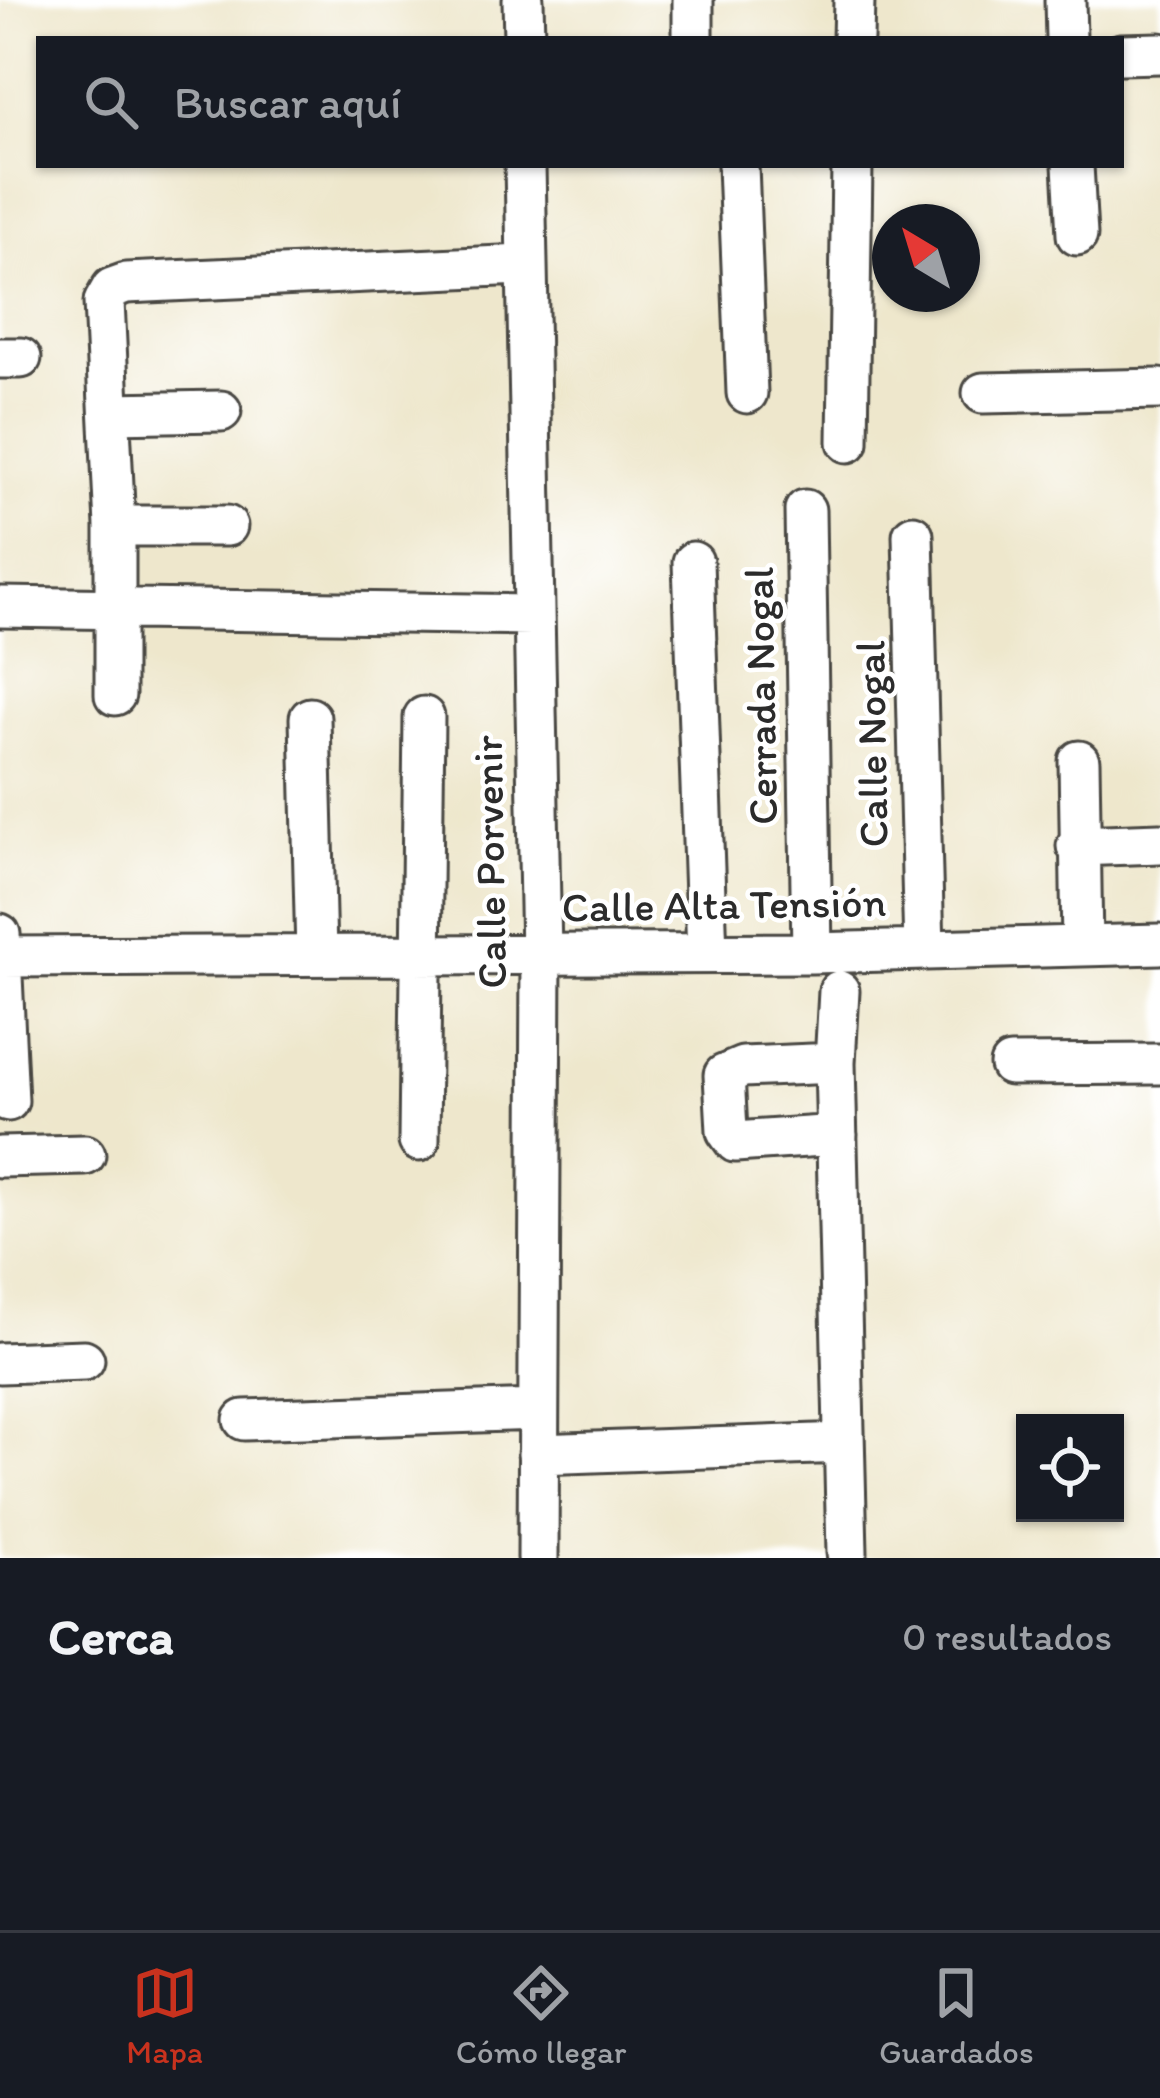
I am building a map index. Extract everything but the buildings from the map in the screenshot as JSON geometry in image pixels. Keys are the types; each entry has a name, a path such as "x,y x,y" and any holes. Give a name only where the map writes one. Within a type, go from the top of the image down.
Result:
{"street":[{"path":"523,0 524,36"},
{"path":"693,0 693,36"},
{"path":"853,36 854,0"},
{"path":"1066,0 1066,36"},
{"path":"1124,54 1160,53"},
{"name":"Calle Porvenir","path":"525,168 541,954 538,1558"},
{"path":"738,168 747,393"},
{"path":"848,442 852,168"},
{"path":"1073,168 1077,235"},
{"path":"115,694 115,526 104,302 112,289 126,283 525,265"},
{"path":"983,392 1160,389"},
{"path":"111,413 221,411"},
{"name":"Cerrada Nogal","path":"805,510 812,952"},
{"path":"115,526 226,526"},
{"name":"Calle Nogal","path":"913,535 924,950"},
{"path":"693,562 707,953"},
{"path":"0,607 115,605 532,615"},
{"path":"419,1141 424,717"},
{"path":"310,718 316,954"},
{"path":"1079,761 1082,946"},
{"path":"1077,846 1160,843"},
{"path":"0,934 8,1101"},
{"name":"Calle Alta Tensión","path":"0,957 812,952 1160,944"},
{"path":"839,991 837,1135 847,1553"},
{"path":"836,1063 743,1067 724,1076 727,1131 735,1142 837,1135"},
{"path":"1010,1065 1160,1064"},
{"path":"0,1157 86,1155"},
{"path":"0,1363 84,1360"},
{"path":"244,1420 537,1410"},
{"path":"538,1454 844,1443"}]}
